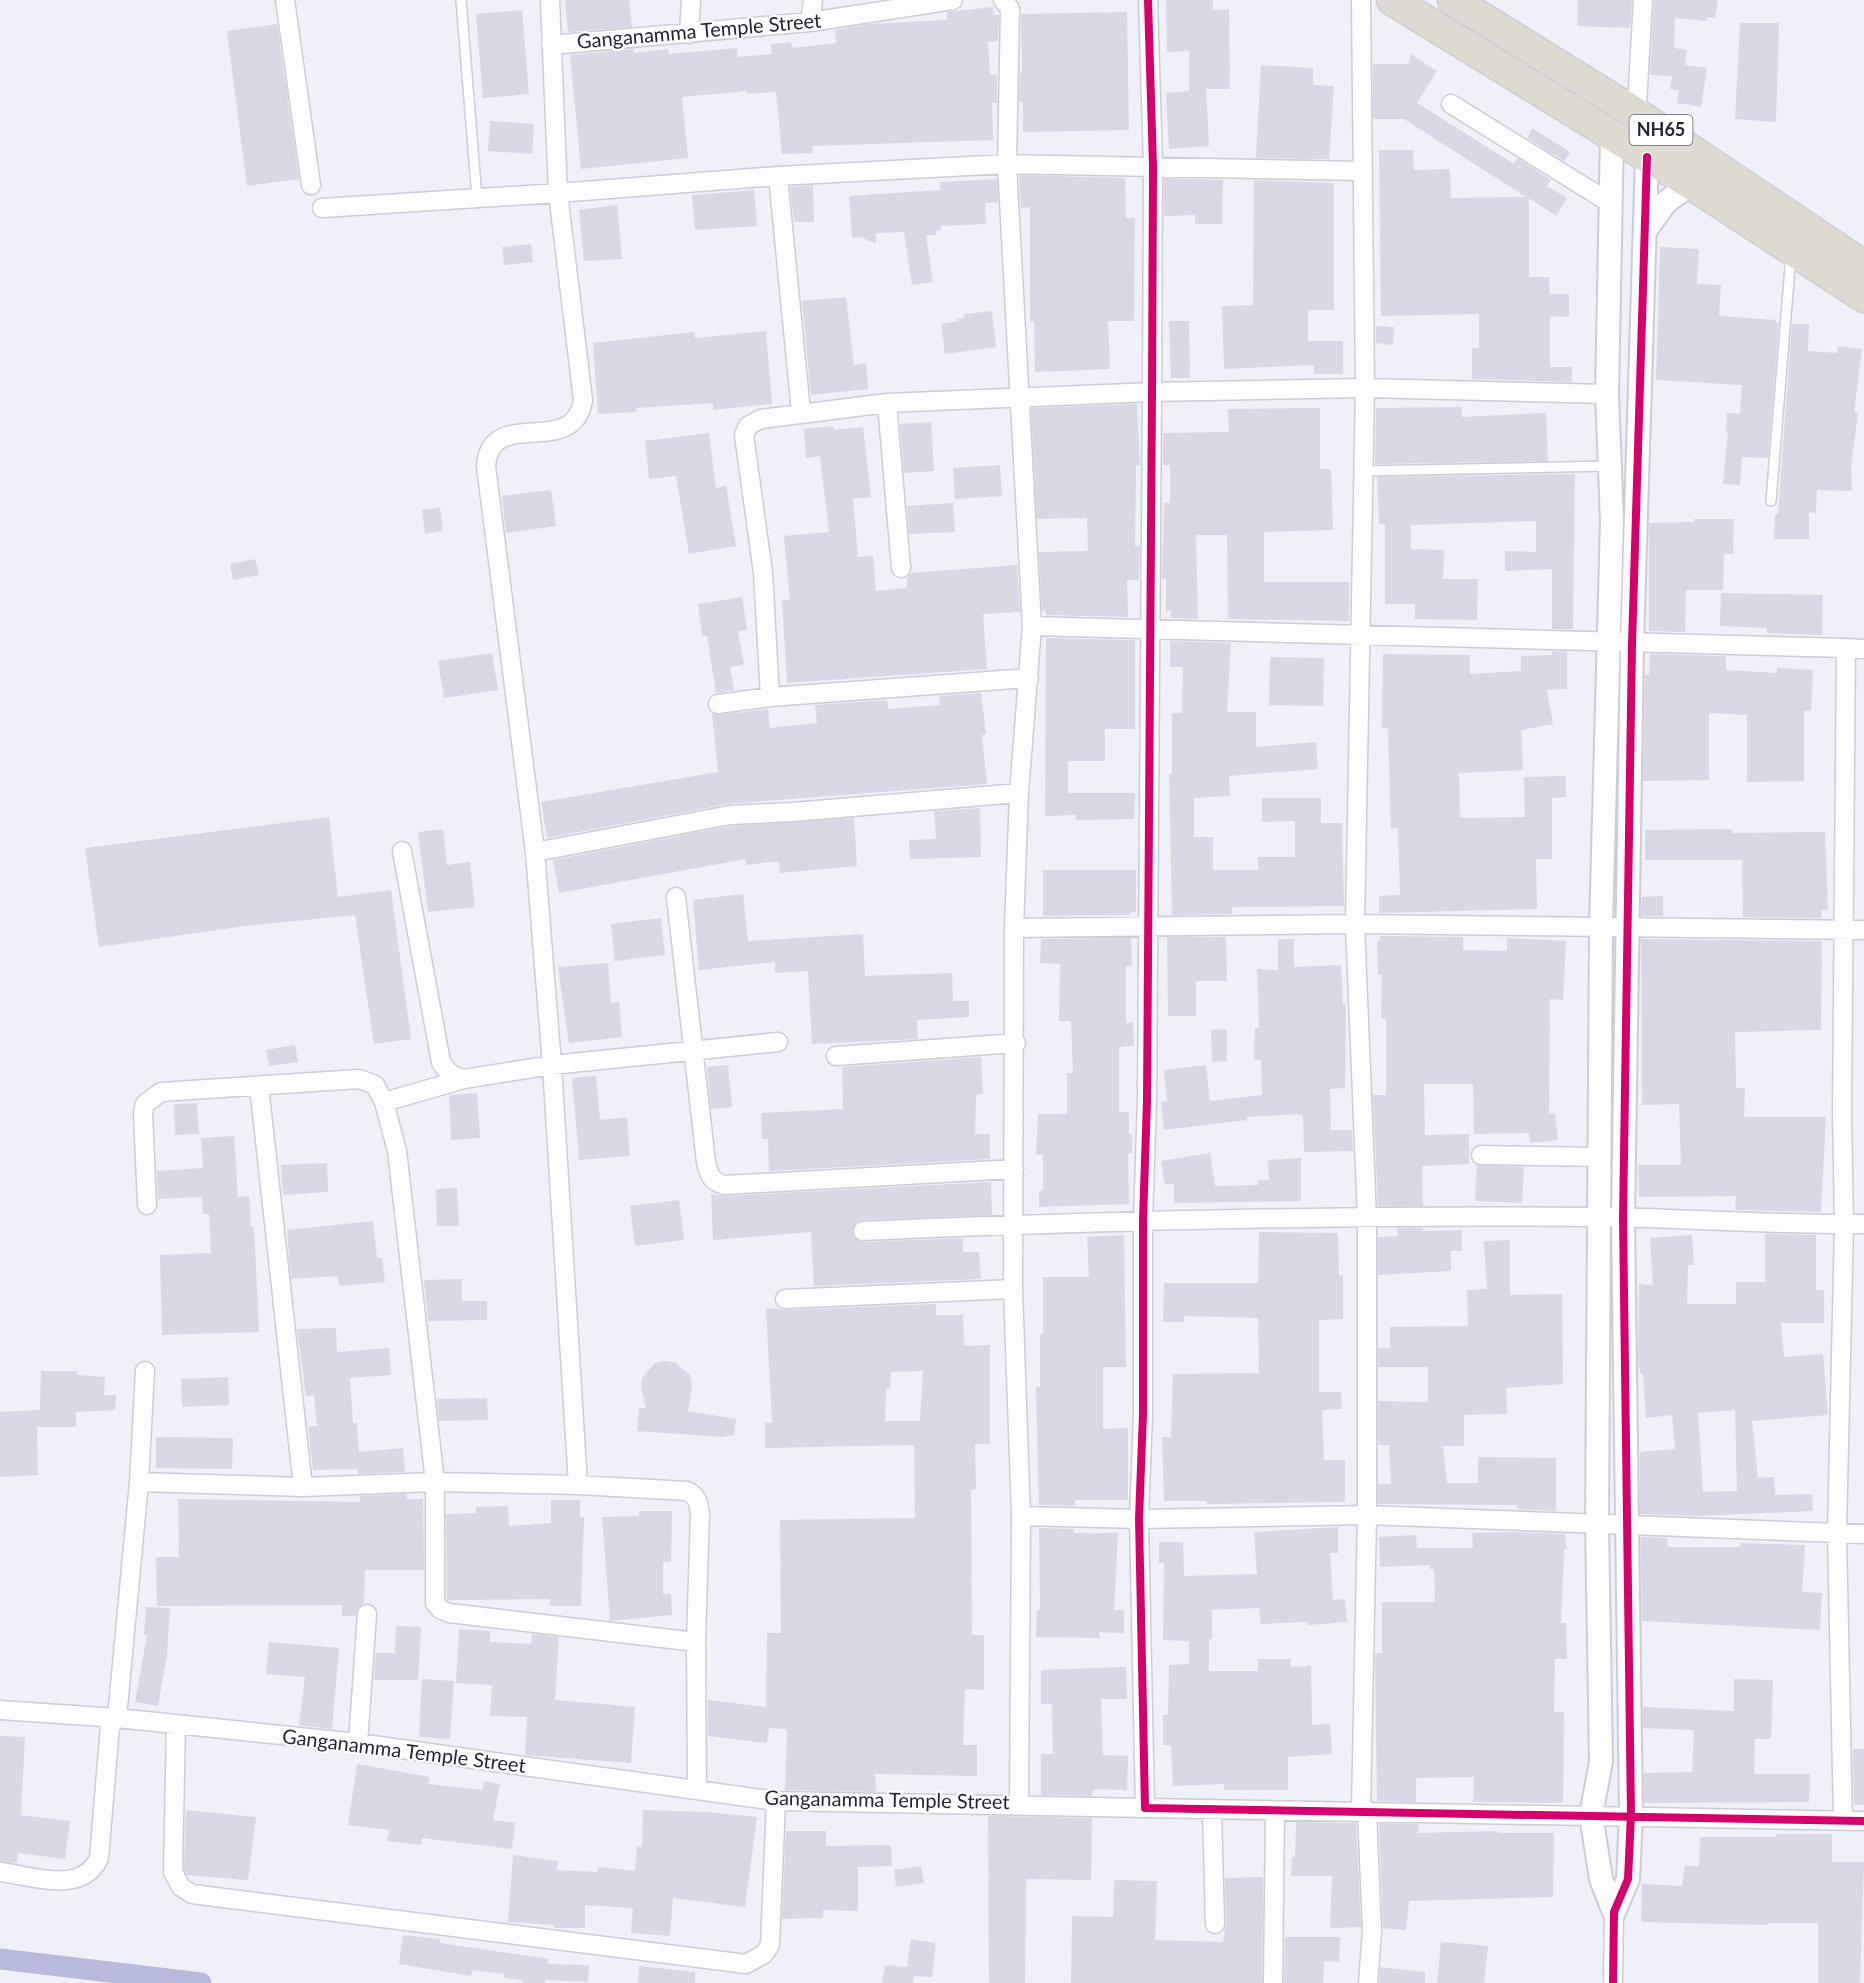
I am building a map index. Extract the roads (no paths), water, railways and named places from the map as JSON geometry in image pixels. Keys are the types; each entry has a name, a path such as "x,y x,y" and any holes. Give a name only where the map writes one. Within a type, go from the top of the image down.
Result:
{"highway":[{"name":"NH65","path":"1392,0 1691,184 1864,297"},
{"name":"NH65","path":"1453,0 1637,114 1864,266"}],"street":[{"path":"285,0 311,185"},
{"path":"550,0 558,193 583,400 581,414 573,424 561,429 503,436 487,453 486,466 535,852 552,1065 578,1485"},
{"path":"689,34 691,0"},
{"path":"810,22 813,0"},
{"name":"Ganganamma Temple Street","path":"551,45 810,22 953,0"},
{"path":"1146,1808 1139,1519 1143,1414 1143,1220 1149,928 1153,166 1148,0"},
{"path":"1361,0 1365,388 1355,924 1367,1218 1364,1810 1372,1931 1368,1983"},
{"path":"1614,1912 1601,1879 1591,1815 1601,1762 1597,1524 1601,927 1612,520 1607,394 1612,204 1637,114 1643,0"},
{"name":"Ganganamma Temple Street","path":"0,1710 117,1718 358,1743 776,1800 1019,1805 1021,1516 1013,1289 1016,1043 1014,928 1019,793 1032,626 1007,164 1006,4"},
{"path":"1451,104 1612,204"},
{"path":"1613,1983 1614,1912 1628,1879 1630,1815 1623,1218 1632,644 1645,231 1629,146"},
{"path":"322,208 778,176 1007,164 1363,171"},
{"path":"778,176 801,412"},
{"path":"1645,231 1666,202 1691,184"},
{"path":"1610,288 1643,288"},
{"path":"770,697 762,573 744,435 752,422 801,412 886,403 1018,396 1365,388 1607,394"},
{"path":"886,403 901,568"},
{"path":"1032,626 1632,644 1855,648 1845,929 1842,1112 1844,1224 1837,1533 1843,1821"},
{"path":"718,704 770,697 1029,678"},
{"path":"535,852 730,815 1019,793"},
{"path":"402,851 441,1062 446,1071 464,1079"},
{"path":"676,897 706,1162 709,1176 715,1182 724,1185 1014,1169"},
{"path":"1014,928 1355,924 1864,930"},
{"path":"384,1102 464,1079 552,1065 778,1042"},
{"path":"836,1056 1016,1043"},
{"path":"147,1205 143,1113 145,1104 151,1097 161,1092 359,1079 375,1085 384,1102 398,1151 435,1482 433,1595 440,1609 449,1613 696,1642"},
{"path":"259,1086 303,1487"},
{"path":"1481,1155 1600,1156"},
{"path":"863,1231 1143,1220 1367,1218 1623,1218 1864,1224"},
{"path":"785,1299 1013,1289"},
{"path":"0,1872 68,1881 86,1877 94,1870 99,1858 110,1726 117,1718 138,1482 145,1371"},
{"path":"138,1482 303,1487 435,1482 578,1485 687,1491 694,1494 698,1500 700,1514 696,1642 697,1788"},
{"path":"1021,1516 1139,1519 1367,1515 1864,1534"},
{"path":"358,1743 367,1614"},
{"path":"176,1725 173,1872 181,1887 192,1894 746,1964 764,1954 770,1945 776,1800"},
{"path":"1019,1805 1864,1821"},
{"path":"1212,1809 1215,1924"},
{"path":"1273,1983 1275,1811"}],"lane":[{"path":"461,0 477,198"},
{"path":"1771,501 1791,249"},
{"path":"1363,471 1610,466"}],"waterway":[{"path":"0,1959 201,1983"}]}
